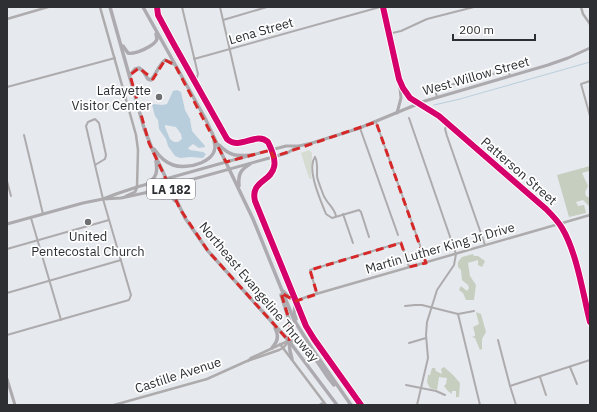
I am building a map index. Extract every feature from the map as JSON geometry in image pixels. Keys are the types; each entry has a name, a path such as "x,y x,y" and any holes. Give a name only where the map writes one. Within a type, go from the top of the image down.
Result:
{"highway":[{"name":"Northeast Evangeline Thruway","path":"110,7 149,143 191,228 208,252 296,350 337,405"},
{"path":"142,7 212,133 230,169 294,320 350,405"},
{"path":"120,41 128,53 132,54 157,42 154,27"},
{"path":"130,76 135,69 139,68 148,79 151,80 156,74 160,65 165,60 175,65"},
{"path":"149,143 162,159 173,166 186,166 206,161 212,156 216,144 212,133"},
{"path":"216,142 225,151 236,156 252,155"},
{"path":"148,184 156,175 158,170 155,156"},
{"path":"239,190 238,178 240,172 250,164"},
{"path":"147,192 161,191 167,193 180,207"},
{"path":"272,266 292,330 288,341 292,359"},
{"path":"282,290 296,301 294,313 298,326"},
{"path":"271,322 278,334 277,342 272,348"},
{"path":"288,341 298,342 306,347 332,383 340,390"},
{"path":"283,348 296,350"}],"main road":[{"name":"West Willow Street","path":"103,199 121,198 147,192 287,153 299,146 376,122 419,103 563,60 590,48"},
{"path":"397,113 401,98 399,80"},
{"name":"West Willow Street","path":"103,199 137,187 226,162 286,146 299,146"},
{"path":"121,198 135,192 137,187"},
{"path":"7,224 103,199"},
{"path":"7,379 15,405"}],"street":[{"path":"7,19 48,7"},
{"path":"100,7 137,140 137,187"},
{"path":"157,7 158,15 228,140 237,144 258,138 264,139 268,142 273,157 274,168 272,173 255,190 254,200 310,333 360,405"},
{"path":"182,7 198,74 195,83"},
{"path":"220,7 239,90"},
{"path":"222,20 267,7"},
{"name":"Lena Street","path":"194,59 380,7"},
{"path":"383,7 399,80"},
{"path":"388,34 406,29 427,19 474,7"},
{"path":"581,7 583,14 590,24"},
{"path":"7,87 115,58"},
{"path":"437,97 435,89 508,70 510,76"},
{"name":"Patterson Street","path":"399,80 408,95 448,123 546,209 560,224 573,252 590,322"},
{"path":"590,81 581,84 590,115"},
{"path":"409,118 456,254 454,265 440,284 430,308 426,328 428,358 417,405"},
{"path":"7,335 129,300 131,298 103,199 95,165 86,126 88,122 95,119 99,123 106,155 105,159 95,165"},
{"path":"376,122 426,263"},
{"path":"448,123 445,129 447,136 485,245"},
{"path":"360,128 398,235"},
{"path":"24,135 43,214"},
{"path":"337,216 335,210 327,202 324,195 317,173 317,160 315,157 313,160 312,174 326,214 332,218 360,210 369,237"},
{"path":"312,174 317,173"},
{"path":"7,181 11,196"},
{"path":"320,196 324,195"},
{"path":"343,214 353,243"},
{"name":"Martin Luther King Jr Drive","path":"296,301 590,215"},
{"path":"31,218 61,320"},
{"path":"7,249 109,220"},
{"path":"317,294 310,270 399,243 402,244 409,267"},
{"path":"7,293 121,260"},
{"path":"405,306 415,305 458,314 474,311"},
{"path":"458,314 480,405"},
{"path":"409,343 426,338"},
{"path":"498,340 516,405"},
{"path":"283,348 288,341"},
{"name":"Castille Avenue","path":"247,361 288,341"},
{"name":"Northeast Evangeline Thruway","path":"280,344 326,405"},
{"name":"Castille Avenue","path":"114,405 207,379 247,361 283,348"},
{"path":"510,386 590,360"},
{"path":"570,367 577,384"},
{"path":"540,376 546,395"},
{"path":"406,385 445,395"},
{"path":"319,405 324,402"}],"highlighted area":[{"path":"165,60 175,65 226,162 271,150 273,157 376,122 426,263 409,267 401,243 310,270 317,294 296,301 281,293 290,323 289,341 208,251 180,209 149,143 130,75 139,68 153,79"}],"shaded area":[{"path":"309,150 312,153 312,179 309,178 301,153"}],"green space":[{"path":"590,166 590,176 589,171 582,173 588,186 585,192 586,196 590,198 590,207 583,200 576,202 578,206 584,205 586,213 569,217 557,175"},
{"path":"473,254 474,256 478,256 485,261 482,267 478,265 478,260 468,263 470,276 476,285 474,300 466,300 463,293 459,290 461,286 467,291 469,288 468,285 462,280 458,262 462,257"},
{"path":"476,312 481,314 486,332 482,339 482,349 480,350 475,338 472,337 475,336 473,327 479,324"},
{"path":"444,367 460,383 459,397 456,397 456,391 452,391 452,394 444,386 447,378 439,377 437,390 430,388 427,382 428,375 430,375 432,368 435,368 436,371 442,374 441,369"}],"water":[{"path":"177,90 181,92 185,110 190,119 192,131 205,146 199,148 193,144 188,148 190,150 203,152 206,154 203,158 180,158 175,156 159,129 158,120 155,116 152,105 167,104 173,91","holes":["165,125 176,127 181,134 182,139 178,142 174,142 170,139"]}],"waterway":[{"path":"434,105 590,62"}],"cycle path":[{"path":"157,7 158,15 227,139 237,143 253,139 263,139 268,142 274,158 274,167 269,176 255,189 255,201 306,326 361,405"},
{"path":"383,7 399,79 410,98 439,116 546,209 560,225 572,249 576,261 590,322"}],"place":[{"name":"Lafayette Visitor Center","path":"159,97"},
{"name":"United Pentecostal Church","path":"88,222"}]}
